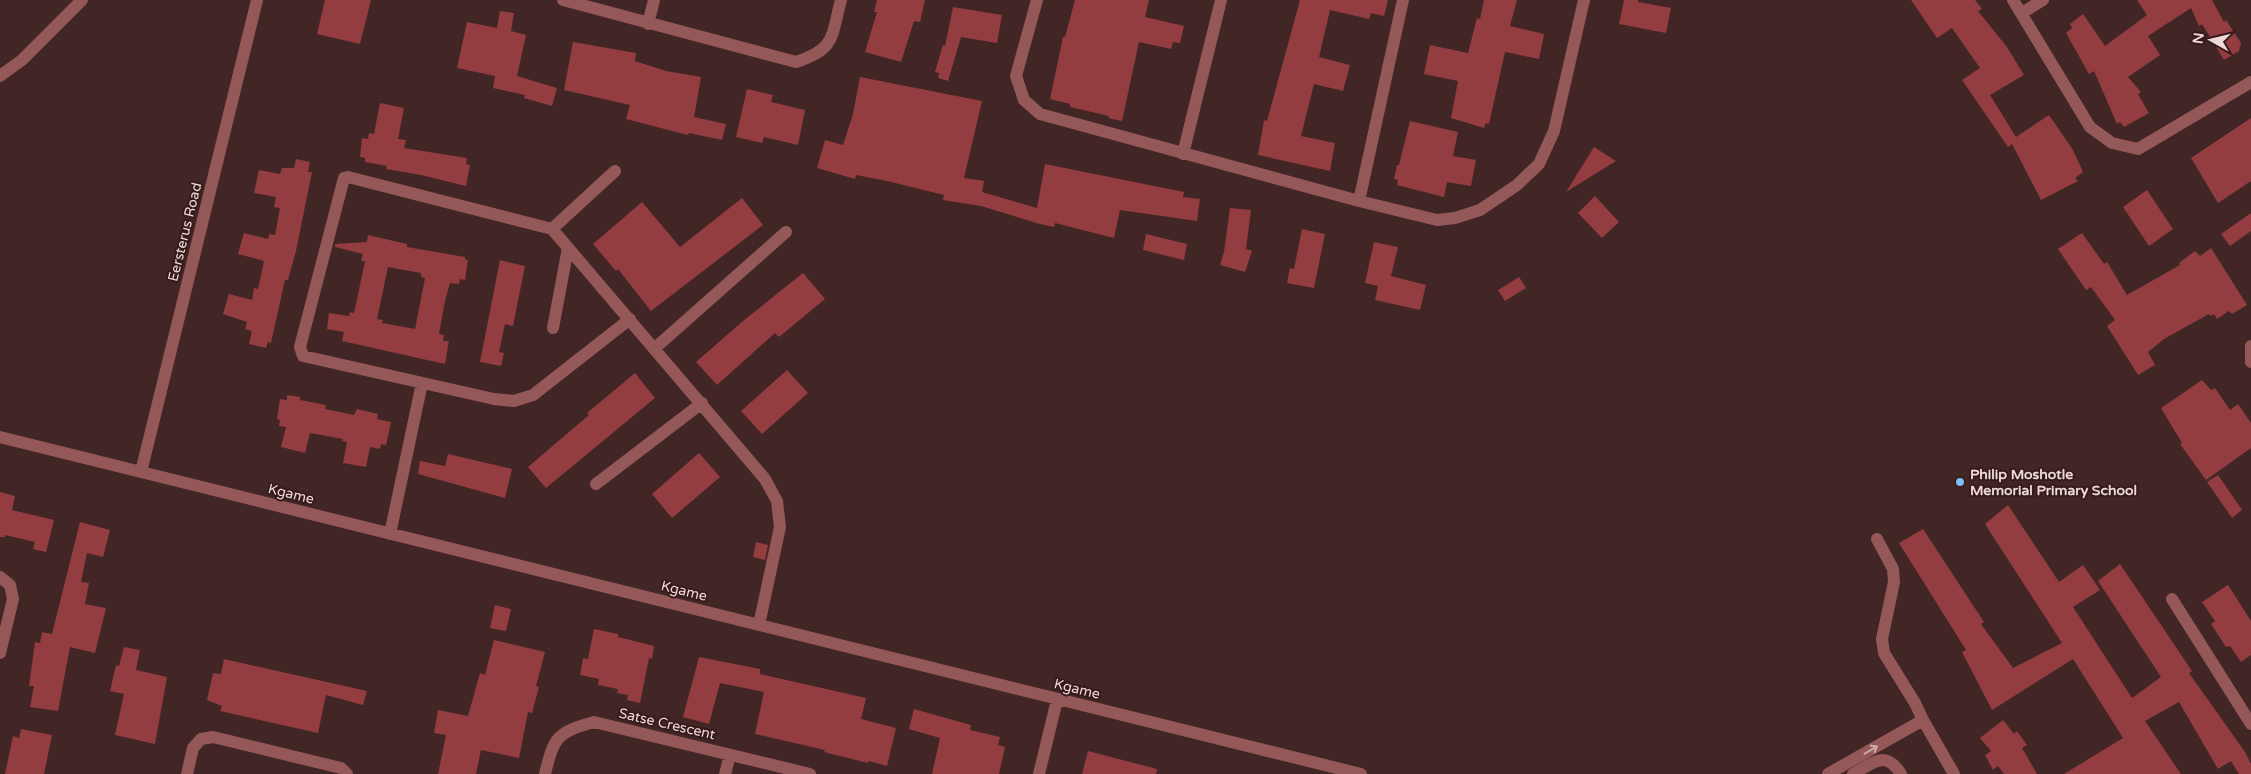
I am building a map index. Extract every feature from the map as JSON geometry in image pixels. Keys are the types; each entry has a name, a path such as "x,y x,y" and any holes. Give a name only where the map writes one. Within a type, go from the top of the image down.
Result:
{"street":[{"path":"0,76 22,60 82,0"},
{"name":"Eersterus Road","path":"141,472 257,0"},
{"path":"563,0 796,62 814,56 830,42 841,0"},
{"path":"648,24 654,0"},
{"path":"1036,0 1016,76 1024,100 1040,114 1359,201 1437,220 1455,218 1480,210 1517,185 1539,164 1554,130 1584,0"},
{"path":"1183,154 1221,0"},
{"path":"1359,201 1403,0"},
{"path":"2013,0 2090,127 2112,143 2138,149 2251,82"},
{"path":"2022,13 2043,0"},
{"path":"552,229 615,171"},
{"path":"630,319 533,395 514,401 494,400 303,356 300,347 344,178 348,177 552,229 630,319 702,403 765,479 777,501 780,527 759,625"},
{"path":"655,348 786,232"},
{"path":"553,328 568,248"},
{"path":"2251,346 2251,362"},
{"path":"390,534 422,383"},
{"path":"596,484 702,403"},
{"name":"Kgame","path":"0,437 1361,774"},
{"path":"1877,539 1893,569 1894,582 1882,639 1884,653 1915,702 1923,720 1954,774"},
{"path":"0,577 10,585 13,599 0,653"},
{"path":"2172,599 2251,724"},
{"path":"1038,774 1057,700"},
{"path":"1828,774 1923,720"},
{"name":"Satse Crescent","path":"545,774 552,745 569,729 594,722 810,774"},
{"path":"187,774 193,748 200,739 214,737 340,768 347,774"},
{"path":"726,774 730,755"},
{"path":"1853,774 1878,760 1886,759 1894,762 1901,774"}],"building":[{"path":"325,0 371,0 360,44 317,34"},
{"path":"877,0 925,0 920,22 914,21 901,62 865,52 877,12 874,12"},
{"path":"1075,0 1149,0 1145,17 1184,26 1180,43 1173,42 1171,49 1139,42 1122,121 1070,107 1070,104 1050,99 1063,37 1065,37"},
{"path":"1300,0 1388,0 1384,16 1371,13 1369,19 1330,10 1319,57 1350,65 1343,91 1314,84 1301,136 1335,143 1330,171 1258,155 1264,120 1267,121"},
{"path":"1484,0 1517,0 1510,26 1544,34 1539,59 1505,52 1489,124 1486,123 1484,128 1451,118 1458,81 1424,74 1430,45 1468,53 1477,18 1480,19"},
{"path":"1624,0 1638,0 1638,2 1671,8 1666,33 1619,24"},
{"path":"1911,0 1975,0 1982,9 1978,11 2007,47 2024,75 1990,95 2016,137 2049,115 2073,150 2083,172 2075,178 2078,181 2041,200 2012,144 2008,147 1962,80 1980,68 1952,28 1937,38"},
{"path":"2137,0 2212,0 2224,22 2226,20 2241,43 2239,51 2224,60 2202,24 2199,26 2191,8 2148,36 2160,55 2128,77 2141,92 2138,94 2149,113 2124,127 2120,122 2117,124 2094,71 2089,74 2066,33 2072,28 2070,24 2083,14 2105,46 2147,15"},
{"path":"953,7 1002,15 997,43 961,37 948,81 938,78 939,73 935,72 943,45 945,46"},
{"path":"500,11 514,13 511,31 526,35 517,76 557,88 552,106 524,98 525,95 493,88 495,76 457,68 467,22 497,28"},
{"path":"573,42 636,53 635,61 666,71 701,77 694,117 726,124 722,140 689,133 688,135 626,119 630,105 564,90"},
{"path":"860,77 982,101 964,178 984,181 982,192 1037,208 1045,164 1184,192 1183,197 1200,199 1197,221 1120,210 1114,238 1055,223 1054,227 1040,224 981,206 943,200 944,195 887,181 856,175 855,179 817,168 825,140 843,145 853,114"},
{"path":"747,89 773,95 771,102 805,110 798,145 764,137 762,143 736,137"},
{"path":"380,103 404,108 398,139 406,140 404,148 467,158 466,164 470,165 466,186 386,169 387,166 365,162 365,158 360,157 362,138 368,139 369,133 374,134"},
{"path":"2251,118 2251,181 2218,203 2191,158"},
{"path":"1410,121 1458,132 1453,156 1476,160 1471,186 1447,182 1444,197 1397,185 1398,180 1394,179"},
{"path":"1594,147 1616,161 1566,192 1589,155"},
{"path":"296,159 310,162 308,172 312,172 296,251 288,280 285,280 271,343 268,342 266,348 249,344 252,331 245,329 247,322 223,314 229,294 252,300 254,288 258,289 264,261 238,254 244,233 268,239 269,234 275,235 280,208 274,207 276,197 254,193 259,170 280,174 282,168 294,168"},
{"path":"2147,190 2173,229 2149,246 2123,207"},
{"path":"1595,196 1619,222 1602,238 1578,213"},
{"path":"742,198 763,225 651,311 618,269 616,271 593,244 642,202 680,247"},
{"path":"1230,208 1251,210 1246,249 1252,251 1245,272 1220,265 1224,252"},
{"path":"2251,213 2251,231 2230,246 2221,234"},
{"path":"1302,229 1325,234 1314,288 1287,283 1290,268 1294,269"},
{"path":"2082,233 2104,264 2107,262 2127,295 2180,265 2179,263 2195,251 2200,256 2211,248 2247,305 2232,314 2229,311 2217,319 2214,314 2211,316 2209,314 2164,339 2148,352 2155,365 2138,375 2107,326 2115,320 2091,287 2086,290 2058,249"},
{"path":"1146,234 1187,244 1184,260 1143,250"},
{"path":"368,235 407,244 407,247 465,257 468,260 465,280 460,279 459,284 450,283 445,301 439,334 444,335 443,341 449,341 445,364 342,341 344,332 327,329 329,313 349,316 350,312 354,313 365,261 361,261 363,254 335,247 335,244 367,242","holes":["388,267 421,273 421,277 425,278 415,329 382,323 383,320 377,319"]},
{"path":"1374,242 1398,247 1391,276 1426,285 1420,310 1375,300 1378,286 1365,283"},
{"path":"500,260 525,266 513,326 505,324 499,352 504,353 501,366 480,362"},
{"path":"803,273 825,299 779,337 775,333 717,385 696,362"},
{"path":"1519,277 1526,288 1505,301 1498,290"},
{"path":"787,370 808,393 762,434 741,411"},
{"path":"635,373 655,398 546,488 528,467 589,415 587,413"},
{"path":"2202,380 2211,390 2215,388 2230,410 2238,404 2251,423 2251,448 2206,480 2180,444 2182,443 2161,408"},
{"path":"287,395 300,397 300,400 326,405 325,409 354,415 357,409 378,414 377,419 391,422 386,445 381,444 380,449 370,447 366,467 343,463 347,442 342,441 343,439 310,433 305,453 281,447 286,427 279,426 280,420 277,419 280,399 287,400"},
{"path":"699,453 720,477 672,518 652,494"},
{"path":"448,454 512,469 505,498 418,474 420,461 445,466"},
{"path":"2218,475 2242,510 2232,518 2207,482"},
{"path":"0,492 15,496 12,510 54,520 46,552 33,549 35,542 5,535 5,537 0,537"},
{"path":"2008,505 2059,582 2083,565 2100,590 2073,607 2132,698 2161,677 2098,581 2120,564 2192,671 2189,673 2245,752 2251,764 2251,774 2239,774 2231,761 2218,769 2179,702 2145,721 2181,774 2064,774 2123,738 2073,659 1992,710 1962,652 1966,650 1899,543 1923,529 1984,622 1981,624 2013,668 2062,643 1985,524"},
{"path":"80,522 110,530 103,557 87,553 81,582 89,583 85,604 106,608 95,653 70,647 58,711 30,707 34,686 29,686 35,642 40,643 42,632 52,634"},
{"path":"756,542 768,545 765,560 753,557"},
{"path":"2228,585 2251,621 2251,655 2241,662 2230,646 2226,647 2211,624 2215,621 2202,602"},
{"path":"495,605 511,609 506,631 490,628"},
{"path":"594,629 618,634 618,637 654,646 652,659 649,658 640,703 627,700 628,695 617,693 618,689 598,685 599,679 580,675 583,658 588,659"},
{"path":"494,640 545,652 536,686 539,687 532,713 528,712 519,758 481,750 476,774 438,774 446,735 434,733 438,710 468,716 480,673 485,675"},
{"path":"124,647 140,650 136,670 167,677 155,744 115,735 124,694 110,691 116,665 119,666"},
{"path":"699,657 760,669 760,674 866,698 861,719 896,728 887,766 869,761 868,763 824,752 825,750 755,734 764,692 720,683 709,724 683,717"},
{"path":"224,659 367,691 363,705 326,695 318,733 220,711 222,706 207,700 213,673 221,674"},
{"path":"914,709 971,725 970,730 1000,737 998,745 1005,747 999,774 932,774 940,738 909,729"},
{"path":"2003,720 2014,734 2017,731 2027,745 2022,748 2037,774 2004,774 1998,766 1993,770 1985,755 1991,751 1980,738"},
{"path":"21,729 52,735 44,774 5,774 13,736 19,738"},
{"path":"1088,751 1157,769 1156,774 1082,774"}],"place":[{"name":"Philip Moshotle Memorial Primary School","path":"1960,482"}]}
